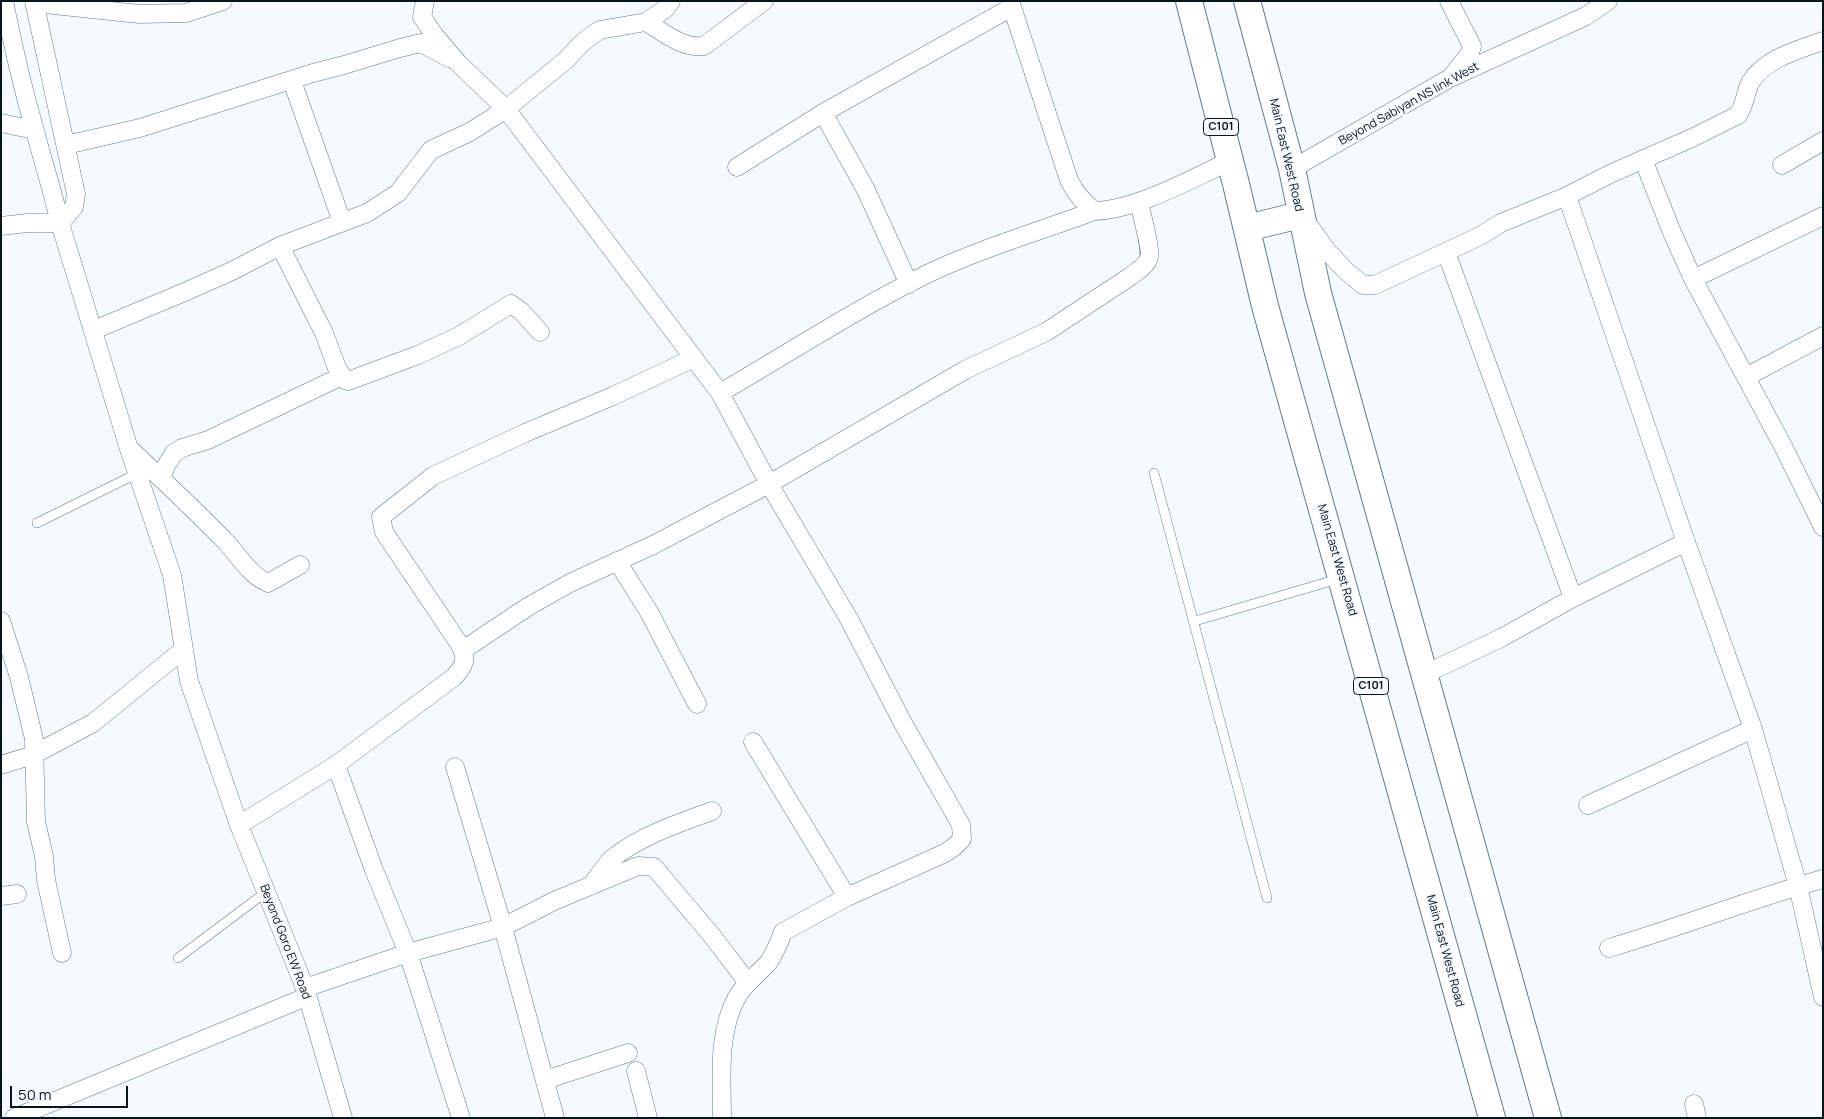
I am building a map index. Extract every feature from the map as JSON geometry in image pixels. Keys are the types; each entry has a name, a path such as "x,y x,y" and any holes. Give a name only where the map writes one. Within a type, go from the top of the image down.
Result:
{"main road":[{"name":"Main East West Road","path":"1189,1 1266,306 1492,1118"},
{"name":"Main East West Road","path":"1247,1 1292,169 1318,293 1548,1118"},
{"path":"1247,228 1300,214"}],"street":[{"name":"Beyond Goro EW Road","path":"4,1 11,35 60,223 129,449 172,575 189,681 239,825 306,992 341,1117"},
{"path":"1,226 27,223 60,223 74,208 76,194 34,2 140,8 186,13 223,1"},
{"path":"425,1 422,17 435,36 458,63 506,110 720,393 769,484 849,619 904,725 961,825 962,838 945,853 846,897 783,932 777,949 772,956 737,996 725,1024 722,1118"},
{"path":"94,330 196,287 280,246 367,213 398,193 431,150 470,132 506,110 566,60 581,44 600,30 646,22 664,9 671,1"},
{"path":"646,22 684,44 704,46 764,1"},
{"path":"1449,1 1472,46 1470,53 1450,78"},
{"name":"Beyond Sabiyan NS link West","path":"1292,169 1450,78 1586,16 1608,1"},
{"path":"737,166 823,113 1011,4 1069,180 1074,191 1094,211"},
{"path":"1300,214 1328,252 1346,271 1363,285 1375,285 1480,236 1501,224 1567,196 1738,115 1750,83 1762,69 1776,59 1823,40"},
{"path":"66,145 140,128 313,73 421,43 458,63"},
{"path":"292,81 342,222"},
{"path":"823,113 865,188 909,284"},
{"path":"1,123 35,130"},
{"path":"1782,165 1823,141"},
{"path":"1643,160 1671,230 1693,278 1783,446 1823,527"},
{"path":"720,393 930,273 981,252 1094,211 1110,210 1139,202 1230,161"},
{"path":"1567,196 1686,542 1753,729 1798,886 1823,997"},
{"path":"463,650 529,606 570,583 653,546 769,484 965,370 1046,332 1144,266 1150,258 1150,247 1139,202"},
{"path":"1693,278 1823,216"},
{"path":"280,246 324,332 342,376 348,381 460,336 511,304 521,311 540,332"},
{"path":"1446,252 1573,598"},
{"path":"1746,377 1823,336"},
{"path":"239,825 336,765 454,677 466,662 463,650 384,532 381,517 433,476 525,433 663,374 694,358"},
{"path":"161,478 170,459 182,448 208,440 342,376"},
{"path":"129,449 161,478 260,580 268,584 300,565"},
{"path":"1424,674 1501,638 1573,598 1686,542"},
{"path":"617,561 648,612 697,704"},
{"path":"1,621 19,677 34,738 36,822 62,953"},
{"path":"1,765 33,755 93,723 184,649"},
{"path":"1588,805 1753,729"},
{"path":"753,742 846,897"},
{"path":"336,765 374,870 408,953 461,1118"},
{"path":"455,767 503,928 555,1118"},
{"path":"591,887 605,866 627,848 676,824 712,811"},
{"path":"14,1118 306,992 408,953 503,928 554,901 638,866 654,867 713,937 748,983"},
{"path":"1609,948 1823,879"},
{"path":"545,1080 628,1053"},
{"path":"636,1071 648,1118"}],"lane":[{"path":"38,523 138,473"},
{"path":"1154,473 1267,898"},
{"path":"1194,621 1342,578"},
{"path":"178,958 266,892"}]}
